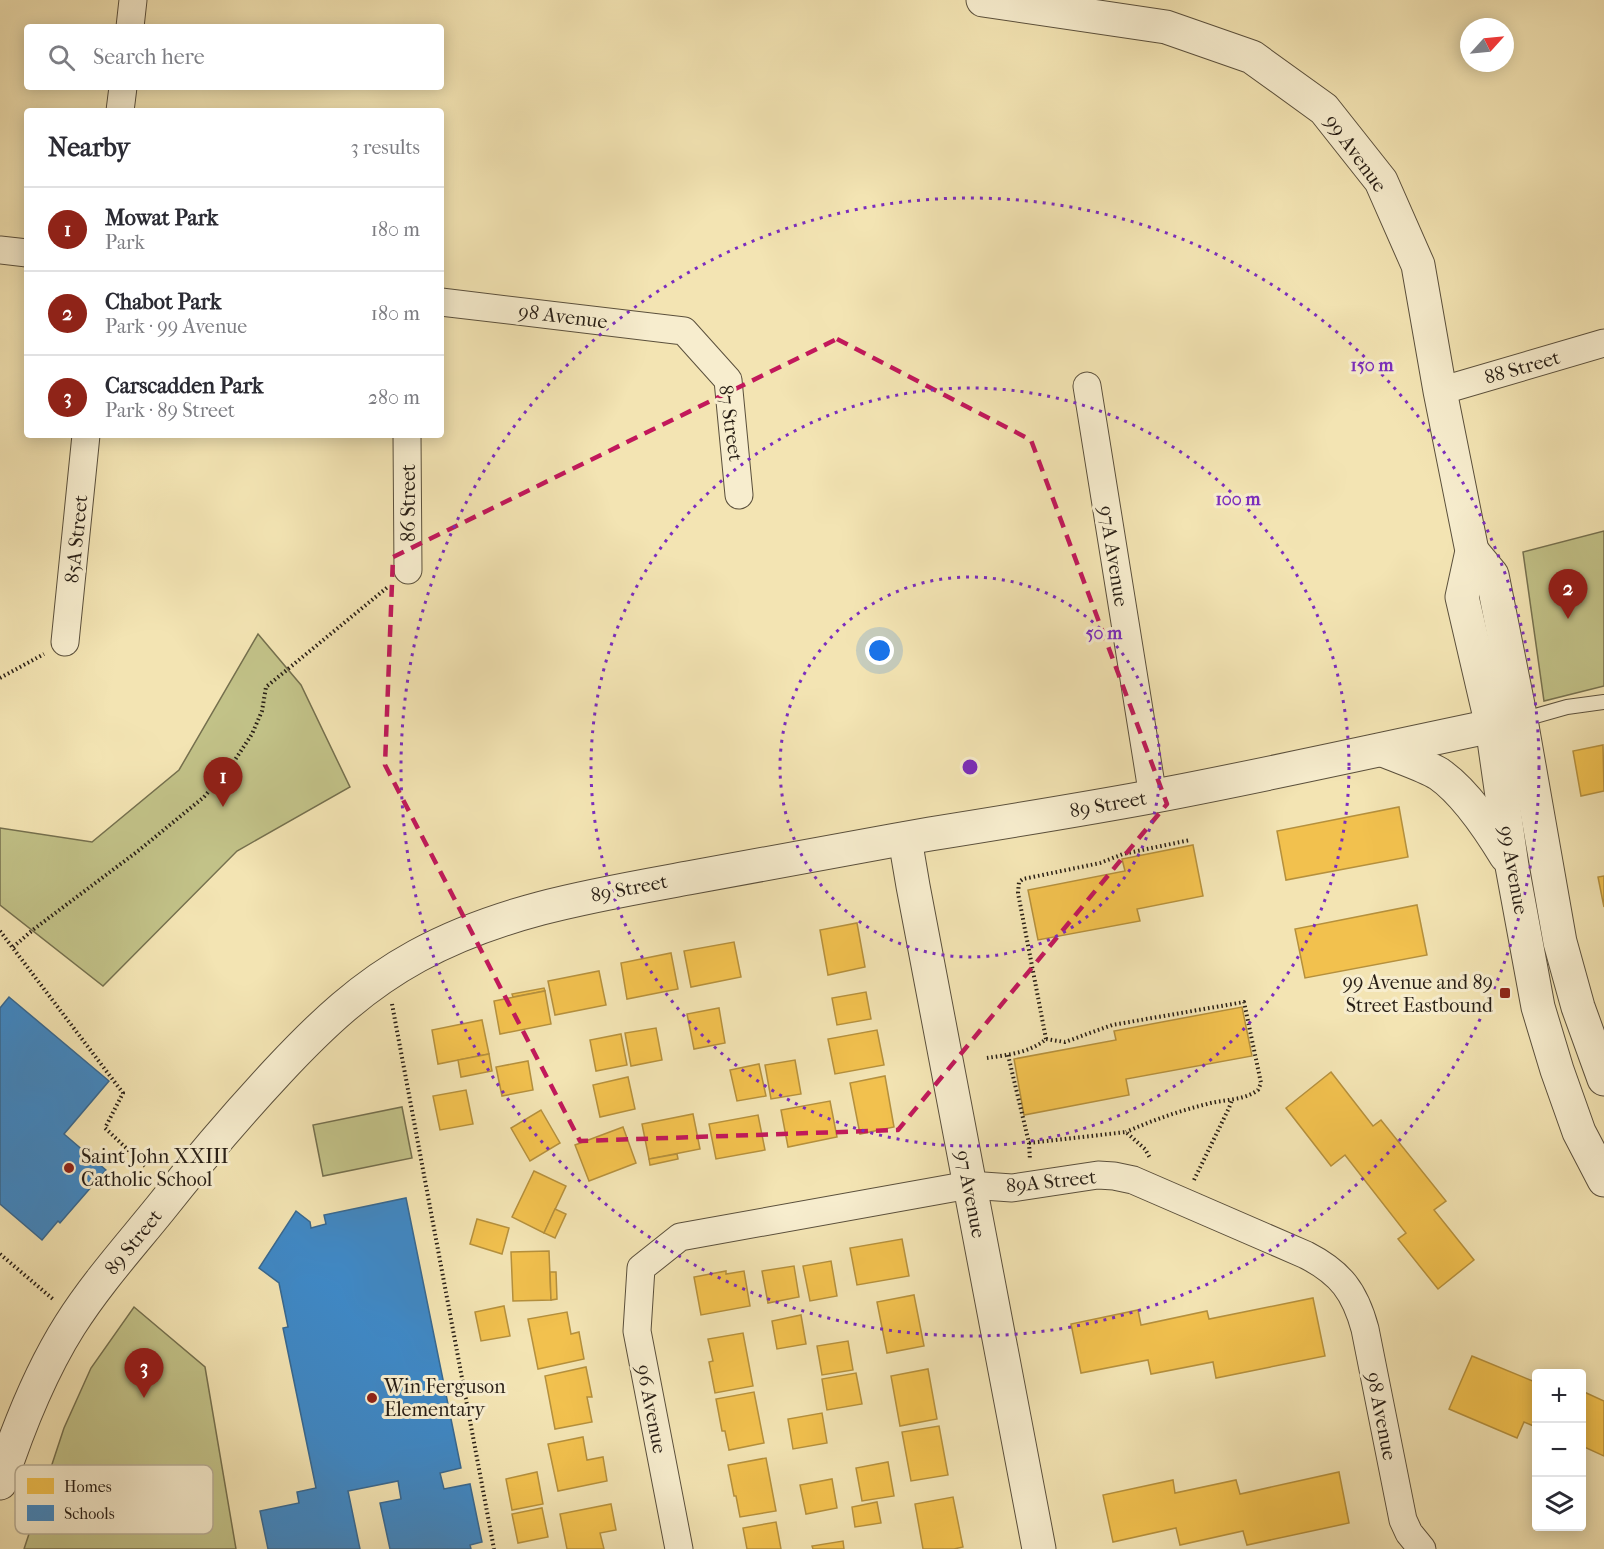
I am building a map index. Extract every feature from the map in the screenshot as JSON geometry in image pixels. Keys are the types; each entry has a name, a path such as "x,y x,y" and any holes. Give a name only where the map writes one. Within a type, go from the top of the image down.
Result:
{"street":[{"path":"130,24 133,0"},
{"name":"99 Avenue","path":"983,0 1166,27 1252,57 1324,109 1381,181 1418,265 1472,551 1492,575 1506,723 1512,866 1538,1007 1579,1132 1604,1180"},
{"path":"120,108 123,90"},
{"path":"0,250 24,253"},
{"name":"98 Avenue","path":"444,302 684,331"},
{"name":"87 Street","path":"684,331 728,380 739,495"},
{"name":"88 Street","path":"1440,391 1604,343"},
{"name":"97A Avenue","path":"1087,386 1153,796"},
{"name":"85A Street","path":"65,642 86,438"},
{"name":"86 Street","path":"407,438 408,570"},
{"name":"99 Avenue","path":"1506,723 1560,942 1578,1007 1604,1079"},
{"name":"89 Street","path":"0,1483 20,1425 39,1381 75,1318 102,1281 210,1147 303,1044 343,1006 385,975 415,957 450,940 504,919 565,901 1153,796 1506,723"},
{"path":"1383,750 1437,773 1451,784 1491,831 1512,866"},
{"name":"97 Avenue","path":"905,839 1039,1549"},
{"name":"89A Street","path":"641,1268 680,1237 969,1185 1012,1188 1098,1175 1133,1180 1306,1255 1322,1263 1344,1282"},
{"name":"96 Avenue","path":"641,1268 636,1331 679,1549"},
{"name":"98 Avenue","path":"1344,1282 1353,1296 1365,1329 1403,1520 1409,1533 1422,1549"}],"lane":[{"path":"1506,723 1567,707 1604,702"}],"path":[{"path":"13,947 165,830 204,797 233,763 252,734 262,711 266,687 408,570"},
{"path":"0,678 65,642"},
{"path":"1046,1039 1018,893 1019,882 1023,879 1102,863 1123,854 1190,840"},
{"path":"0,931 123,1093 105,1128 145,1166"},
{"path":"385,975 397,1021 494,1549"},
{"path":"987,1058 1035,1047 1046,1039 1065,1042 1112,1025 1244,1002 1261,1083 1254,1093 1180,1111 1126,1132 1029,1143"},
{"path":"1008,1055 1029,1143 1031,1164"},
{"path":"1192,1185 1232,1100"},
{"path":"1126,1132 1145,1149 1149,1162"},
{"path":"0,1254 75,1318"}],"highlighted area":[{"path":"837,339 1031,440 1167,804 898,1130 580,1141 385,765 393,557"}],"green space":[{"path":"1604,531 1604,686 1544,701 1523,552"},
{"path":"258,634 301,685 350,787 237,851 103,986 0,905 0,828 92,842 179,770"},
{"path":"402,1107 412,1158 323,1176 313,1125"},
{"path":"134,1307 205,1367 236,1549 24,1549 29,1534 213,1534 213,1465 52,1465 64,1428 91,1368"}],"building: Homes":[{"path":"1603,745 1604,791 1581,796 1573,751"},
{"path":"1399,807 1408,857 1286,880 1277,831"},
{"path":"1193,845 1203,896 1137,909 1140,921 1038,940 1028,890 1125,871 1122,859"},
{"path":"1604,876 1604,907 1598,877"},
{"path":"1417,905 1427,955 1305,978 1295,929"},
{"path":"857,923 865,967 828,975 820,930"},
{"path":"734,942 741,977 691,987 684,951"},
{"path":"671,953 678,989 627,999 621,963"},
{"path":"599,971 606,1005 555,1015 548,981"},
{"path":"544,988 545,991 513,997 512,994"},
{"path":"545,991 551,1024 500,1034 494,1001"},
{"path":"866,992 871,1019 837,1025 832,998"},
{"path":"1242,1007 1252,1056 1126,1079 1129,1095 1024,1115 1014,1059 1116,1040 1114,1031"},
{"path":"719,1008 725,1043 694,1049 687,1014"},
{"path":"482,1020 489,1054 438,1064 432,1030"},
{"path":"656,1028 662,1060 631,1066 625,1033"},
{"path":"877,1030 884,1065 835,1074 828,1039"},
{"path":"621,1034 627,1065 596,1071 590,1040"},
{"path":"489,1054 492,1071 461,1077 458,1060"},
{"path":"795,1060 801,1094 771,1099 765,1065"},
{"path":"528,1061 533,1090 502,1096 496,1067"},
{"path":"759,1064 766,1096 737,1101 730,1070"},
{"path":"1331,1072 1373,1126 1381,1120 1446,1201 1434,1210 1474,1260 1438,1289 1398,1239 1406,1233 1345,1155 1331,1166 1286,1108"},
{"path":"885,1076 894,1127 860,1134 850,1083"},
{"path":"628,1077 635,1109 600,1117 593,1085"},
{"path":"466,1090 473,1124 440,1130 433,1096"},
{"path":"830,1101 837,1137 788,1147 781,1110"},
{"path":"541,1110 560,1143 530,1161 511,1128"},
{"path":"693,1114 700,1149 649,1159 642,1124"},
{"path":"758,1115 765,1150 716,1159 709,1124"},
{"path":"623,1127 636,1163 589,1181 575,1145"},
{"path":"677,1154 678,1159 650,1165 649,1159"},
{"path":"534,1171 566,1186 544,1233 512,1217"},
{"path":"555,1209 566,1214 555,1238 544,1233"},
{"path":"477,1219 509,1228 502,1254 470,1244"},
{"path":"902,1239 909,1276 857,1285 850,1248"},
{"path":"549,1251 551,1300 513,1301 511,1252"},
{"path":"831,1261 837,1296 810,1301 803,1266"},
{"path":"794,1266 799,1297 768,1303 762,1271"},
{"path":"726,1271 726,1274 744,1271 750,1306 701,1315 694,1277"},
{"path":"550,1272 556,1272 557,1299 551,1300"},
{"path":"914,1295 924,1346 887,1353 877,1302"},
{"path":"1313,1298 1325,1356 1216,1378 1213,1362 1151,1374 1148,1360 1081,1373 1071,1324 1138,1310 1141,1325 1207,1311 1209,1319"},
{"path":"504,1306 510,1336 481,1341 475,1312"},
{"path":"567,1312 571,1334 579,1332 584,1359 538,1369 528,1319"},
{"path":"801,1315 806,1344 777,1349 772,1321"},
{"path":"743,1333 753,1386 715,1393 709,1362 713,1361 708,1339"},
{"path":"848,1341 853,1370 822,1375 817,1346"},
{"path":"1472,1356 1532,1381 1532,1425 1524,1422 1517,1438 1449,1409"},
{"path":"586,1367 592,1397 587,1397 592,1422 555,1429 545,1376"},
{"path":"928,1369 937,1419 900,1426 891,1376"},
{"path":"856,1373 862,1404 827,1410 822,1379"},
{"path":"754,1392 764,1443 729,1450 725,1431 722,1431 716,1399"},
{"path":"1586,1393 1604,1401 1604,1456 1586,1448"},
{"path":"822,1413 827,1443 793,1449 788,1419"},
{"path":"939,1426 948,1475 911,1481 902,1432"},
{"path":"583,1437 587,1460 603,1457 607,1481 558,1491 548,1444"},
{"path":"766,1458 776,1511 740,1517 728,1465"},
{"path":"888,1462 894,1496 862,1501 856,1468"},
{"path":"537,1472 543,1504 512,1510 506,1479"},
{"path":"1339,1472 1349,1523 1247,1545 1243,1531 1180,1545 1176,1528 1113,1542 1103,1495 1173,1480 1175,1493 1236,1480 1240,1494"},
{"path":"832,1479 837,1508 806,1514 800,1485"},
{"path":"953,1497 963,1547 923,1549 915,1504"},
{"path":"877,1502 881,1523 855,1527 852,1507"},
{"path":"611,1504 616,1530 600,1533 604,1549 567,1549 560,1514"},
{"path":"542,1508 548,1537 518,1543 512,1514"},
{"path":"776,1522 781,1549 747,1549 743,1528"},
{"path":"843,1541 844,1549 813,1549 812,1546"}],"building: Schools":[{"name":"Saint John XXIII Catholic School","path":"9,997 109,1081 64,1134 106,1170 60,1223 58,1221 42,1240 0,1204 0,1008"},
{"name":"Win Ferguson Elementary","path":"406,1198 461,1468 440,1473 444,1489 470,1484 482,1542 470,1545 471,1549 390,1549 380,1503 401,1499 398,1481 348,1491 360,1549 268,1549 260,1511 299,1503 297,1492 316,1488 283,1328 288,1327 279,1283 259,1268 296,1211 310,1222 311,1228 326,1224 324,1215"}],"place":[{"name":"Chabot Park","path":"1568,619"},
{"name":"Mowat Park","path":"223,807"},
{"name":"99 Avenue and 89 Street Eastbound","path":"1505,993"},
{"name":"Saint John XXIII Catholic School","path":"69,1168"},
{"name":"Carscadden Park","path":"144,1398"},
{"name":"Win Ferguson Elementary","path":"372,1398"}]}
